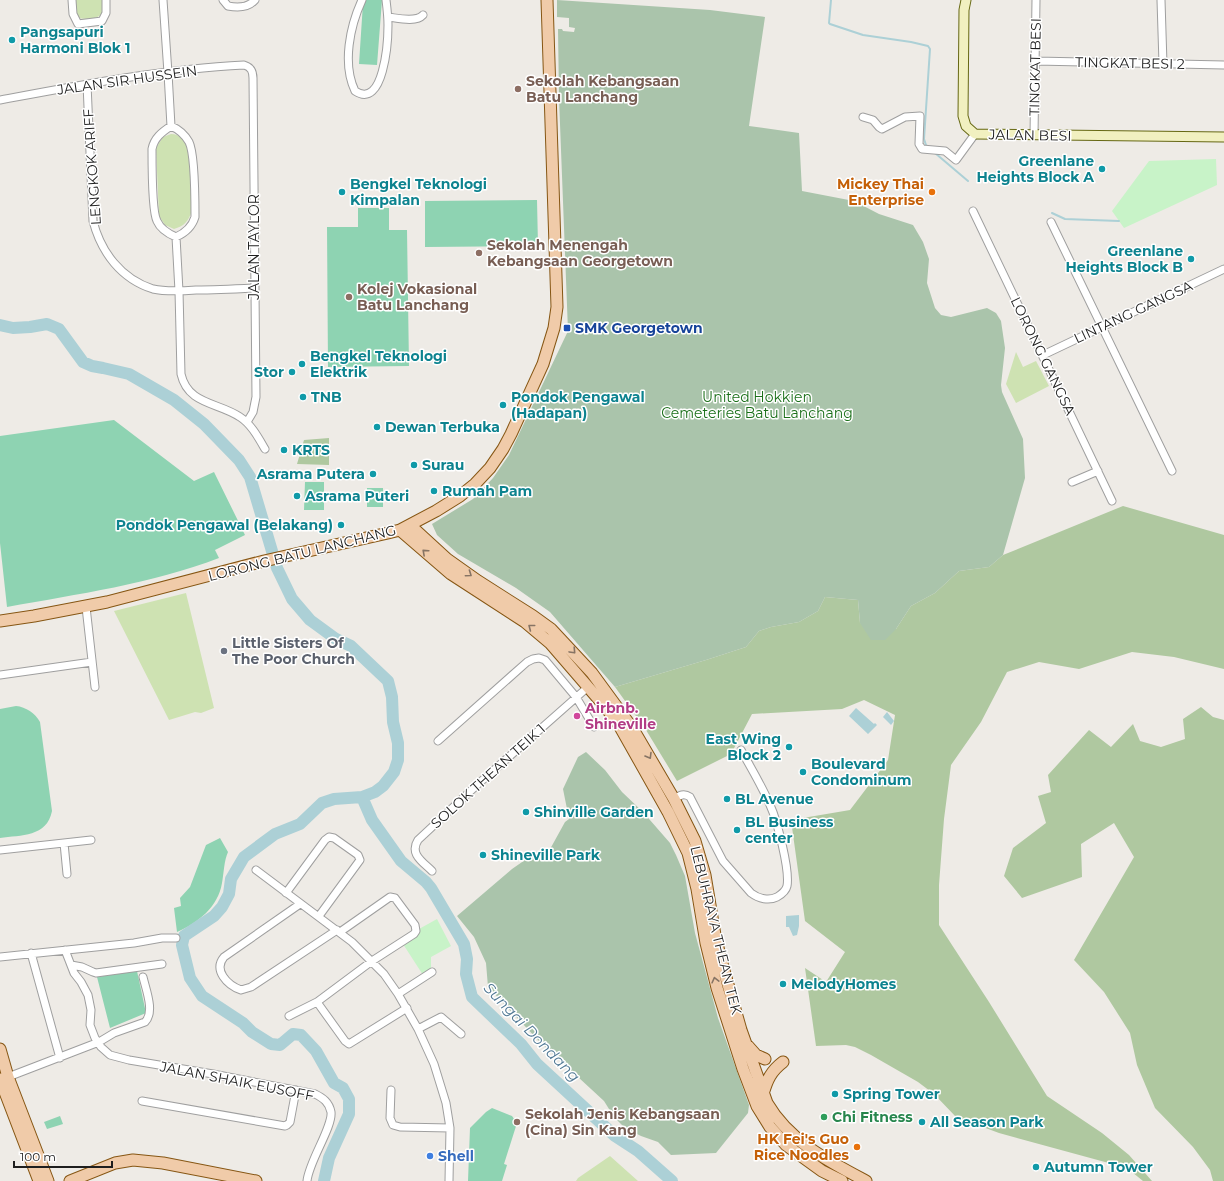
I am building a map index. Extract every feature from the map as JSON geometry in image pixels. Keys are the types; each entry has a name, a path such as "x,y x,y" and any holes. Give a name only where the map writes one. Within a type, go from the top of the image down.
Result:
{"main road":[{"name":"LORONG BATU LANCHANG","path":"0,621 86,607 291,554 371,538 405,528 460,496 475,484 490,468 511,434 543,364 554,328 557,307 548,0"},
{"path":"436,511 426,523 425,528 427,535 438,551"},
{"name":"LEBUHRAYA THEAN TEK","path":"405,528 478,581 552,629 596,678 633,729 674,799 695,842 705,875 715,935 752,1065 763,1094 773,1113 792,1135 814,1152 866,1181"},
{"name":"LEBUHRAYA THEAN TEK","path":"405,528 451,574 524,622 539,634 562,656 619,725 682,840 693,868 712,966 729,1026 757,1106 770,1127 786,1145 813,1165 842,1181"},
{"path":"642,766 648,772 665,797 674,799 672,809 682,840"},
{"path":"729,1026 736,1036 745,1061 752,1065 750,1071 756,1092 757,1106"},
{"path":"747,1046 756,1055 765,1059"},
{"path":"0,1053 4,1078 39,1181"},
{"path":"763,1094 770,1075 776,1067 783,1062"},
{"path":"4,1078 48,1181"},
{"path":"70,1181 115,1163 133,1160 163,1163 219,1178 256,1181"}],"street":[{"path":"72,0 73,14 78,24 102,21 106,13 106,0"},
{"path":"163,0 171,126"},
{"path":"223,0 228,6 239,8 251,5 256,0"},
{"path":"362,0 350,39 349,55 351,83 355,91 364,95 373,91 380,79 387,54 388,17 386,0"},
{"path":"960,0 964,10"},
{"name":"JALAN BESI","path":"966,0 964,10 963,116 966,126 975,134 1224,137"},
{"name":"TINGKAT BESI","path":"1034,135 1036,0"},
{"path":"1162,0 1163,64"},
{"path":"388,17 415,19 421,18 423,15"},
{"name":"TINGKAT BESI 2","path":"1036,61 1224,65"},
{"name":"JALAN SIR HUSSEIN","path":"0,100 87,84 168,72 244,65 250,67 252,70"},
{"name":"JALAN TAYLOR","path":"248,422 253,412 256,397 252,70"},
{"name":"LENGKOK ARIFF","path":"87,84 92,212 95,229 108,256 129,279 154,289 179,291 254,288"},
{"path":"863,117 873,120 882,129 905,117 920,116 919,144 922,150 948,152 956,160 975,134"},
{"path":"171,126 188,140 192,151 195,217 188,229 181,235 176,236 162,228 157,223 154,211 153,145 159,135 171,126"},
{"name":"LORONG GANGSA","path":"973,211 1112,501"},
{"path":"1051,222 1172,471"},
{"path":"176,236 181,374 186,387 190,394 196,398 233,412 248,422 264,449"},
{"name":"LINTANG GANGSA","path":"1043,355 1224,269"},
{"path":"1072,482 1098,472"},
{"path":"86,607 95,687"},
{"path":"438,741 533,658 545,660 576,697 594,727"},
{"path":"0,675 92,662"},
{"name":"SOLOK THEAN TEIK 1","path":"432,871 416,856 414,845 418,840 477,785 588,687"},
{"path":"674,799 683,794 690,797 723,861 751,894 764,899 771,899 779,896 784,892 788,884 783,848 770,805 741,750"},
{"path":"286,893 325,840 329,837 334,838 358,856 360,860 319,916"},
{"path":"0,850 90,840"},
{"path":"64,843 67,874"},
{"path":"256,870 300,904 319,916 372,961 384,974 407,1008 434,1064 446,1103 450,1128 449,1181"},
{"path":"289,1016 317,1002 372,961 414,934 416,931 415,925 395,898 390,897 251,987 241,990 234,987 220,971 219,965 224,956 300,904"},
{"path":"0,957 162,938 176,938"},
{"path":"65,950 74,974 81,982 88,995 91,1010 90,1025 95,1038 99,1042"},
{"path":"31,953 60,1058"},
{"path":"70,965 82,967 96,973 162,964"},
{"path":"398,994 432,972"},
{"path":"4,1078 60,1058 99,1042 114,1033 145,1022 148,1019 150,1011 143,977"},
{"path":"317,1002 345,1041 349,1044 407,1008"},
{"path":"418,1029 441,1017 461,1034"},
{"name":"JALAN SHAIK EUSOFF","path":"99,1042 101,1047 110,1055 129,1060 213,1074 315,1094 321,1097 326,1101 331,1111 330,1122 311,1164 307,1181"},
{"path":"142,1101 287,1126 290,1122 296,1090"},
{"path":"391,1090 390,1118 393,1125 400,1127 450,1128"}],"green space":[{"path":"74,0 103,0 103,12 94,18 86,19 77,17"},
{"path":"365,0 382,0 377,65 359,64 363,3"},
{"name":"United Hokkien Cemeteries Batu Lanchang","path":"557,0 710,10 765,17 749,126 799,133 802,191 854,201 879,214 913,225 923,242 929,259 927,283 935,308 941,315 951,317 987,308 996,313 1001,321 1005,348 1001,385 1002,392 1023,439 1025,478 1003,555 989,567 959,571 935,593 911,606 896,629 885,640 871,640 860,623 858,600 825,597 818,611 799,622 771,627 759,631 746,647 615,687 550,612 516,588 458,554 437,535 432,524 473,499 493,478 509,455 568,331 559,98 558,29 574,32 575,28 569,27 569,18 557,17"},
{"path":"171,134 177,135 182,139 189,150 192,211 185,223 174,229 165,225 159,216 156,148 163,137"},
{"path":"1216,159 1217,185 1124,228 1112,211 1149,161"},
{"path":"537,200 538,246 425,247 425,201"},
{"path":"358,208 389,208 389,230 407,230 409,366 328,367 327,227 358,227"},
{"path":"1016,352 1023,367 1036,361 1049,386 1016,403 1006,384"},
{"path":"114,420 194,481 214,472 245,535 215,550 219,558 167,575 87,593 7,607 0,543 0,436"},
{"path":"329,438 329,465 297,464 304,440"},
{"path":"305,482 324,482 324,510 304,510"},
{"path":"367,488 383,488 383,507 367,507"},
{"path":"1123,506 1224,535 1224,669 1174,657 1132,652 1079,669 1039,662 1007,672 981,722 951,765 944,819 939,885 939,925 1047,1096 1102,1133 1129,1155 1152,1181 1143,1181 1127,1168 999,1133 956,1117 934,1094 918,1082 871,1055 855,1047 846,1045 816,1046 805,968 826,982 845,952 805,921 791,820 850,810 888,760 895,715 864,700 842,709 752,714 731,754 677,781 646,730 615,687 746,647 759,631 771,627 799,622 818,611 825,597 858,600 860,623 896,629 911,606 935,593 959,571 989,567 1003,555"},
{"path":"186,593 214,708 201,713 195,712 169,720 114,611"},
{"path":"16,706 30,711 40,722 52,811 45,826 39,830 24,835 0,838 0,709"},
{"path":"1201,707 1213,717 1224,720 1224,1181 1213,1181 1210,1170 1193,1147 1155,1108 1137,1065 1130,1033 1104,992 1074,960 1134,857 1114,823 1081,844 1082,877 1022,898 1004,876 1013,848 1046,823 1038,796 1051,792 1048,775 1089,730 1111,747 1133,724 1140,741 1161,747 1185,739 1183,719"},
{"path":"586,752 605,770 622,792 643,812 670,843 685,876 695,933 718,1018 749,1105 748,1113 716,1153 671,1155 658,1142 625,1128 614,1117 604,1101 539,1041 488,987 486,963 474,937 457,916 512,869 525,860 549,851 565,822 569,819 563,789 578,757"},
{"path":"220,838 228,852 220,892 212,907 206,913 192,924 177,932 174,908 181,906 180,898 190,887 206,845"},
{"path":"437,919 451,946 431,957 431,969 423,975 403,944 416,934 419,929"},
{"path":"137,971 146,1013 110,1028 97,977"},
{"path":"492,1108 512,1116 517,1123 504,1164 507,1165 502,1181 468,1181 470,1128"},
{"path":"60,1116 63,1124 47,1129 44,1122"},
{"path":"610,1156 638,1181 576,1181 578,1178"}],"water":[{"path":"856,708 877,725 868,734 849,716"},
{"path":"887,712 894,721 891,725 883,717"},
{"path":"799,915 797,935 793,936 789,927 786,927 786,916"}],"waterway":[{"path":"831,0 830,24 863,35 911,42 928,46 930,49 924,139 929,148"},
{"path":"935,153 968,181"},
{"path":"1052,213 1065,219 1119,221"},
{"path":"0,325 13,328 47,324 59,329 83,362 92,366 129,374 174,400 204,424 239,460 250,477 277,568 292,599 310,620 336,639 351,646 388,681 392,697 393,722 398,743 398,760 394,772 383,786 375,792 362,797 334,799 322,803 300,824 275,834 244,857 231,879 229,894 222,907 214,916 184,936 182,945 190,978 202,996 243,1023 252,1032 271,1044 280,1045 293,1034 301,1035 316,1051 334,1083 343,1088 349,1099 349,1114 329,1158 324,1181"},
{"name":"Sungai Dondang","path":"362,797 372,820 401,861 431,888 464,944 467,959 466,974 472,997 521,1044 537,1064 615,1136 638,1151 672,1181"}],"place":[{"name":"Pangsapuri Harmoni Blok 1","path":"12,40"},
{"name":"Sekolah Kebangsaan Batu Lanchang","path":"518,89"},
{"name":"Greenlane Heights Block A","path":"1102,169"},
{"name":"Bengkel Teknologi Kimpalan","path":"342,192"},
{"name":"Mickey Thai Enterprise","path":"932,192"},
{"name":"Sekolah Menengah Kebangsaan Georgetown","path":"479,253"},
{"name":"Greenlane Heights Block B","path":"1191,259"},
{"name":"Kolej Vokasional Batu Lanchang","path":"349,297"},
{"name":"SMK Georgetown","path":"567,328"},
{"name":"Bengkel Teknologi Elektrik","path":"302,364"},
{"name":"Stor","path":"292,372"},
{"name":"TNB","path":"303,397"},
{"name":"Pondok Pengawal (Hadapan)","path":"503,405"},
{"name":"Dewan Terbuka","path":"377,427"},
{"name":"KRTS","path":"284,450"},
{"name":"Surau","path":"414,465"},
{"name":"Asrama Putera","path":"373,474"},
{"name":"Rumah Pam","path":"434,491"},
{"name":"Asrama Puteri","path":"297,496"},
{"name":"Pondok Pengawal (Belakang)","path":"341,525"},
{"name":"Little Sisters Of The Poor Church","path":"224,651"},
{"name":"Airbnb. Shineville","path":"577,716"},
{"name":"East Wing Block 2","path":"789,747"},
{"name":"Boulevard Condominum","path":"803,772"},
{"name":"BL Avenue","path":"727,799"},
{"name":"Shinville Garden","path":"526,812"},
{"name":"BL Business center","path":"737,830"},
{"name":"Shineville Park","path":"483,855"},
{"name":"MelodyHomes","path":"783,984"},
{"name":"Spring Tower","path":"835,1094"},
{"name":"Chi Fitness","path":"824,1117"},
{"name":"Sekolah Jenis Kebangsaan (Cina) Sin Kang","path":"517,1122"},
{"name":"All Season Park","path":"922,1122"},
{"name":"HK Fei's Guo Rice Noodles","path":"857,1147"},
{"name":"Shell","path":"430,1156"},
{"name":"Autumn Tower","path":"1036,1167"}]}
